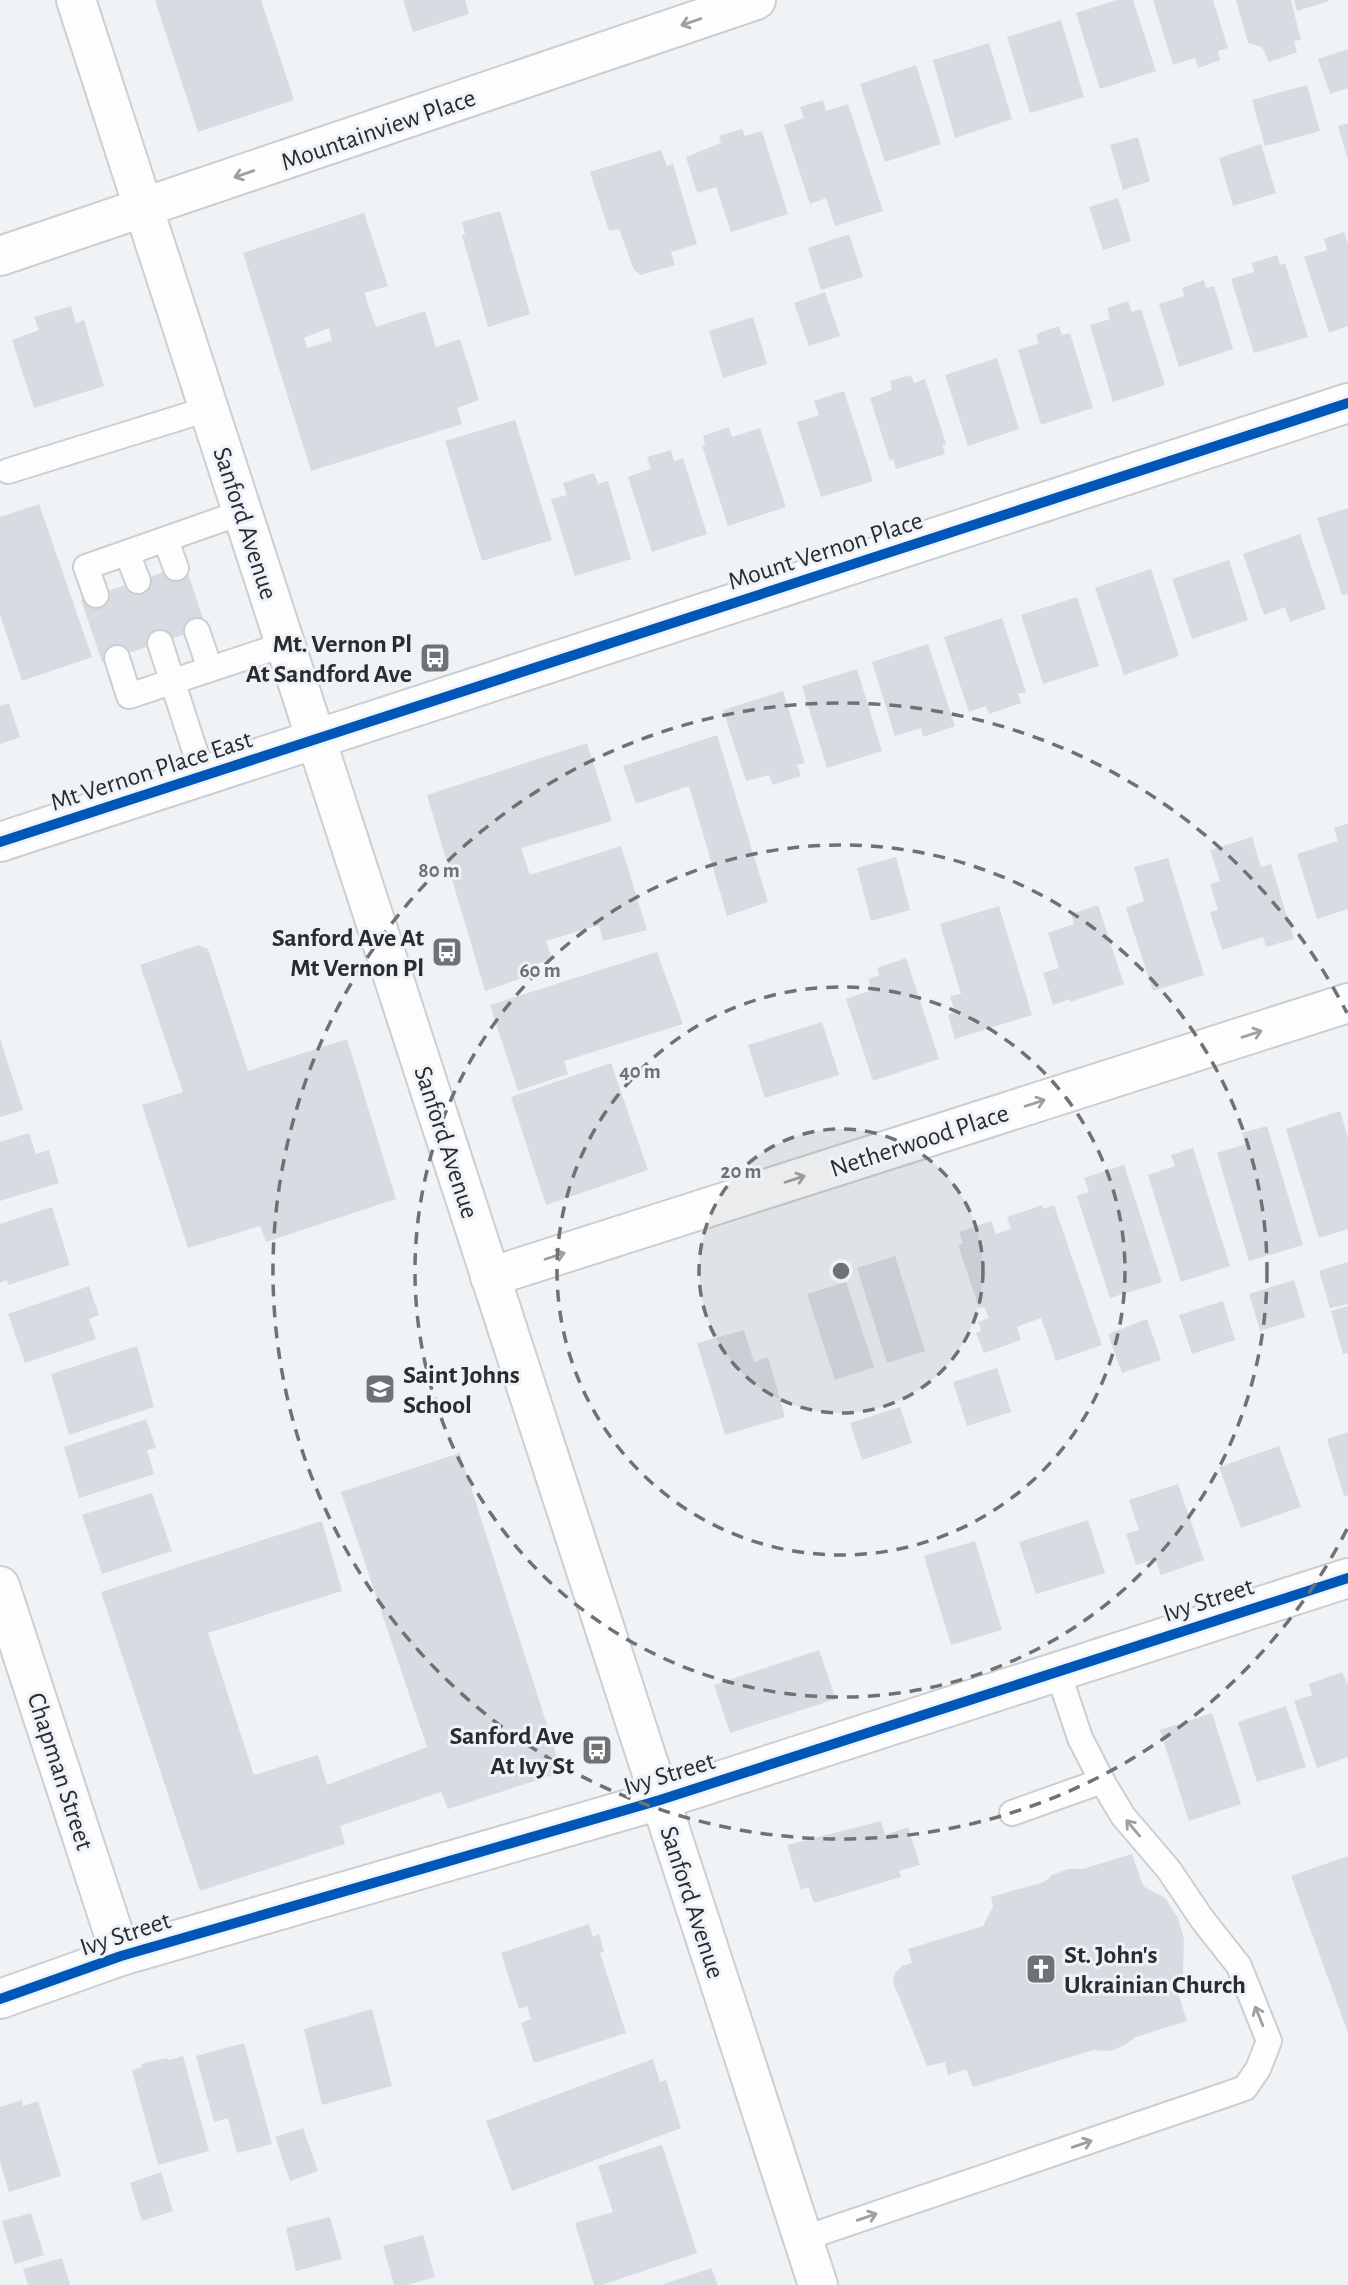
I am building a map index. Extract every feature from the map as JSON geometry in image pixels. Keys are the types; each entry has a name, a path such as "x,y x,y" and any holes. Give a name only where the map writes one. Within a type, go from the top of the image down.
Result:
{"street":[{"name":"Sanford Avenue","path":"76,0 817,2285"},
{"name":"Mountainview Place","path":"0,256 755,0"},
{"name":"Mount Vernon Place","path":"317,740 1348,402"},
{"name":"Mt Vernon Place East","path":"0,842 317,740"},
{"name":"Netherwood Place","path":"490,1277 1348,1003"},
{"name":"Ivy Street","path":"0,1999 121,1956 660,1800 1348,1578"},
{"name":"Chapman Street","path":"0,1586 121,1956"}],"lane":[{"path":"8,471 208,409"},
{"path":"96,595 86,567 243,512"},
{"path":"166,541 176,568"},
{"path":"127,553 138,581"},
{"path":"197,631 210,669"},
{"path":"160,643 203,776"},
{"path":"117,658 130,696 286,643"},
{"path":"802,2239 1245,2088 1258,2069 1269,2040 1240,1966 1202,1919 1169,1870 1123,1816 1080,1738 1058,1672"},
{"path":"1012,1813 1101,1780"}],"building":[{"path":"155,0 261,0 294,100 198,132"},
{"path":"403,0 465,0 469,14 413,32"},
{"path":"1116,0 1133,0 1156,71 1100,89 1076,13"},
{"path":"1153,0 1213,0 1228,48 1218,51 1220,60 1198,68 1195,58 1173,65"},
{"path":"1236,0 1291,0 1301,40 1294,41 1297,52 1269,62 1262,47 1248,43"},
{"path":"1294,0 1329,0 1329,1 1297,11"},
{"path":"1061,20 1084,97 1030,113 1007,37"},
{"path":"989,43 1012,119 955,138 933,60"},
{"path":"1348,49 1348,88 1330,94 1318,59"},
{"path":"916,65 941,144 885,162 860,84"},
{"path":"1307,85 1320,131 1265,146 1252,100"},
{"path":"823,100 826,111 848,104 883,211 835,226 826,198 810,204 784,125 804,118 800,107"},
{"path":"1348,123 1348,157 1347,157 1338,126"},
{"path":"742,129 745,136 762,131 788,214 731,232 716,187 697,193 686,157 721,143 719,136"},
{"path":"1138,137 1150,181 1123,190 1110,145"},
{"path":"1261,144 1276,193 1233,206 1219,158"},
{"path":"661,150 667,166 673,164 697,244 671,252 675,265 641,275 634,270 619,229 609,231 590,172"},
{"path":"1118,198 1131,241 1103,250 1089,207"},
{"path":"500,211 530,314 488,327 462,235 465,234 462,222"},
{"path":"364,213 388,286 364,293 376,327 425,311 436,347 460,339 479,400 457,408 462,424 311,471 243,253","holes":["329,328 332,341 307,348 304,338"]},
{"path":"1344,232 1348,244 1348,326 1329,333 1304,257 1327,250 1324,239"},
{"path":"849,234 863,277 821,290 808,248"},
{"path":"1277,255 1280,265 1285,263 1308,337 1254,353 1231,279 1254,272 1252,263"},
{"path":"1204,280 1206,288 1214,286 1233,349 1179,367 1159,304 1184,296 1182,288"},
{"path":"825,292 840,336 809,346 794,303"},
{"path":"1128,301 1132,312 1141,309 1165,385 1113,402 1090,325 1110,319 1107,308"},
{"path":"71,306 76,323 84,320 104,386 34,408 12,340 39,330 34,317"},
{"path":"753,317 767,364 723,378 709,331"},
{"path":"1059,326 1062,335 1070,333 1093,408 1041,425 1018,350 1039,343 1036,334"},
{"path":"997,358 1019,429 968,446 945,375"},
{"path":"911,375 914,383 925,379 946,444 942,445 945,454 896,469 893,459 890,461 870,398 892,390 890,381"},
{"path":"844,391 873,481 821,497 797,422 819,415 814,401"},
{"path":"515,420 552,540 482,561 445,441"},
{"path":"729,427 732,437 760,428 786,507 728,526 702,446 705,445 703,436"},
{"path":"671,450 674,461 683,458 707,534 652,552 628,477 651,469 647,457"},
{"path":"594,473 598,484 608,481 631,559 575,576 551,499 567,495 563,483"},
{"path":"39,504 92,657 22,681 0,615 0,517"},
{"path":"1348,508 1348,594 1342,595 1317,518"},
{"path":"1300,534 1326,609 1290,622 1285,607 1264,615 1243,554"},
{"path":"1229,560 1248,620 1192,639 1172,579"},
{"path":"185,565 206,627 102,662 81,600"},
{"path":"1151,569 1179,656 1124,675 1095,588"},
{"path":"1077,597 1099,666 1043,684 1021,615"},
{"path":"1002,618 1026,692 1018,694 1021,703 989,714 986,706 969,712 944,637"},
{"path":"928,644 955,726 923,737 921,728 895,736 872,662"},
{"path":"857,669 882,751 827,768 802,686"},
{"path":"783,691 805,763 797,765 801,776 773,785 769,775 746,781 723,710"},
{"path":"9,703 20,737 0,744 0,706"},
{"path":"717,735 768,902 727,916 689,786 636,804 623,766"},
{"path":"587,743 612,821 521,848 530,875 621,846 647,930 603,941 599,925 546,941 552,959 519,970 522,978 485,991 427,795"},
{"path":"1348,823 1348,909 1317,919 1297,854 1338,841 1334,828"},
{"path":"1252,837 1261,867 1271,864 1294,939 1266,947 1263,937 1222,950 1210,912 1218,910 1210,884 1220,881 1210,850"},
{"path":"896,857 910,910 871,921 857,868"},
{"path":"1168,858 1204,975 1153,991 1126,908 1144,901 1134,867"},
{"path":"1098,905 1124,984 1053,1005 1043,973 1059,968 1048,933 1074,924 1071,914"},
{"path":"999,906 1032,1015 955,1039 948,1015 955,1012 950,996 961,994 940,924"},
{"path":"198,945 208,949 248,1071 347,1039 396,1199 266,1242 260,1226 188,1248 142,1105 183,1092 140,965"},
{"path":"657,952 683,1024 564,1061 568,1074 518,1091 490,1005"},
{"path":"906,958 939,1059 873,1081 846,999 872,990 868,979 879,975 877,968"},
{"path":"822,1022 839,1075 765,1098 748,1045"},
{"path":"0,1039 23,1110 0,1117"},
{"path":"611,1063 648,1170 546,1205 511,1097"},
{"path":"1340,1111 1348,1138 1348,1229 1319,1238 1286,1129"},
{"path":"1267,1126 1303,1245 1249,1261 1217,1153 1246,1144 1242,1133"},
{"path":"29,1133 36,1154 49,1150 59,1183 0,1201 0,1142"},
{"path":"1193,1148 1230,1266 1181,1282 1148,1175 1175,1166 1171,1155"},
{"path":"1124,1165 1162,1282 1110,1298 1077,1196 1089,1192 1084,1178"},
{"path":"1042,1205 1043,1209 1054,1205 1102,1345 1056,1361 1041,1318 1017,1327 1021,1340 984,1353 976,1333 981,1331 978,1322 989,1318 984,1307 979,1308 958,1245 963,1244 959,1232 991,1221 996,1234 1011,1229 1007,1217"},
{"path":"52,1207 70,1265 8,1285 7,1280 0,1283 0,1224"},
{"path":"895,1256 925,1351 887,1363 857,1268"},
{"path":"1348,1262 1348,1304 1330,1308 1319,1271"},
{"path":"1294,1280 1305,1317 1260,1331 1249,1294"},
{"path":"846,1282 874,1367 835,1380 807,1294"},
{"path":"89,1286 99,1315 89,1319 96,1339 25,1363 8,1314"},
{"path":"1223,1301 1235,1340 1192,1354 1179,1315"},
{"path":"1348,1306 1348,1353 1343,1354 1331,1311"},
{"path":"1147,1319 1161,1360 1122,1373 1108,1334"},
{"path":"744,1330 754,1362 768,1357 785,1417 725,1435 697,1343"},
{"path":"137,1346 154,1407 69,1435 51,1374"},
{"path":"997,1368 1011,1412 967,1426 953,1382"},
{"path":"900,1407 912,1443 862,1460 850,1423"},
{"path":"146,1419 156,1448 147,1450 154,1474 79,1498 64,1447"},
{"path":"1348,1432 1348,1495 1344,1496 1327,1439"},
{"path":"1279,1446 1301,1507 1241,1528 1219,1467"},
{"path":"460,1453 562,1772 448,1809 441,1792 340,1826 345,1844 200,1891 101,1592 322,1521 342,1591 208,1633 254,1775 318,1755 327,1785 427,1747 341,1492"},
{"path":"1178,1484 1204,1560 1161,1575 1155,1559 1136,1565 1126,1534 1139,1530 1129,1500"},
{"path":"152,1493 172,1551 102,1574 82,1515"},
{"path":"1088,1520 1105,1573 1036,1594 1019,1542"},
{"path":"975,1541 1002,1630 951,1645 924,1556"},
{"path":"819,1650 836,1699 730,1733 714,1685"},
{"path":"1342,1672 1348,1685 1348,1757 1317,1768 1294,1701 1312,1695 1309,1684"},
{"path":"1286,1706 1306,1767 1257,1782 1238,1722"},
{"path":"1212,1713 1241,1804 1189,1821 1160,1730"},
{"path":"881,1821 885,1835 908,1827 920,1865 899,1871 901,1877 814,1903 808,1887 801,1890 787,1845"},
{"name":"St. John's Ukrainian Church","path":"1132,1854 1143,1886 1165,1898 1178,1918 1184,1939 1183,1973 1176,1987 1187,2021 1136,2037 1110,2051 1093,2050 973,2087 966,2069 948,2075 945,2062 927,2066 893,1982 895,1973 902,1966 912,1963 908,1949 983,1926 993,1907 991,1897 1044,1882 1052,1875 1068,1869 1083,1869"},
{"path":"1348,1856 1348,2033 1291,1876"},
{"path":"589,1924 593,1937 599,1934 604,1952 600,1953 626,2033 534,2063 521,2023 531,2019 527,2006 519,2009 501,1953"},
{"path":"372,2009 392,2086 322,2105 304,2029"},
{"path":"244,2043 272,2144 237,2153 228,2118 214,2122 196,2056"},
{"path":"183,2056 209,2151 158,2165 132,2070 143,2067 141,2064"},
{"path":"653,2059 660,2082 666,2080 681,2128 512,2191 486,2121"},
{"path":"22,2100 23,2106 38,2101 61,2176 9,2192 0,2162 0,2107"},
{"path":"303,2128 318,2171 290,2181 275,2137"},
{"path":"662,2145 697,2253 602,2285 594,2285 575,2223 613,2212 598,2166"},
{"path":"161,2172 173,2211 142,2221 130,2183"},
{"path":"31,2213 44,2255 15,2264 2,2221"},
{"path":"330,2217 342,2259 296,2271 286,2228"},
{"path":"423,2235 435,2277 408,2285 394,2285 383,2246"},
{"path":"62,2258 70,2285 28,2285 23,2269"},
{"path":"711,2268 718,2285 661,2285"}],"cycle path":[{"path":"0,842 1348,403"},
{"path":"0,1999 121,1956 660,1800 1348,1578"}],"place":[{"name":"Mt. Vernon Pl At Sandford Ave","path":"435,658"},
{"name":"Sanford Ave At Mt Vernon Pl","path":"447,952"},
{"name":"Saint Johns School","path":"380,1389"},
{"name":"Sanford Ave At Ivy St","path":"597,1750"},
{"name":"St. John's Ukrainian Church","path":"1041,1969"}]}
